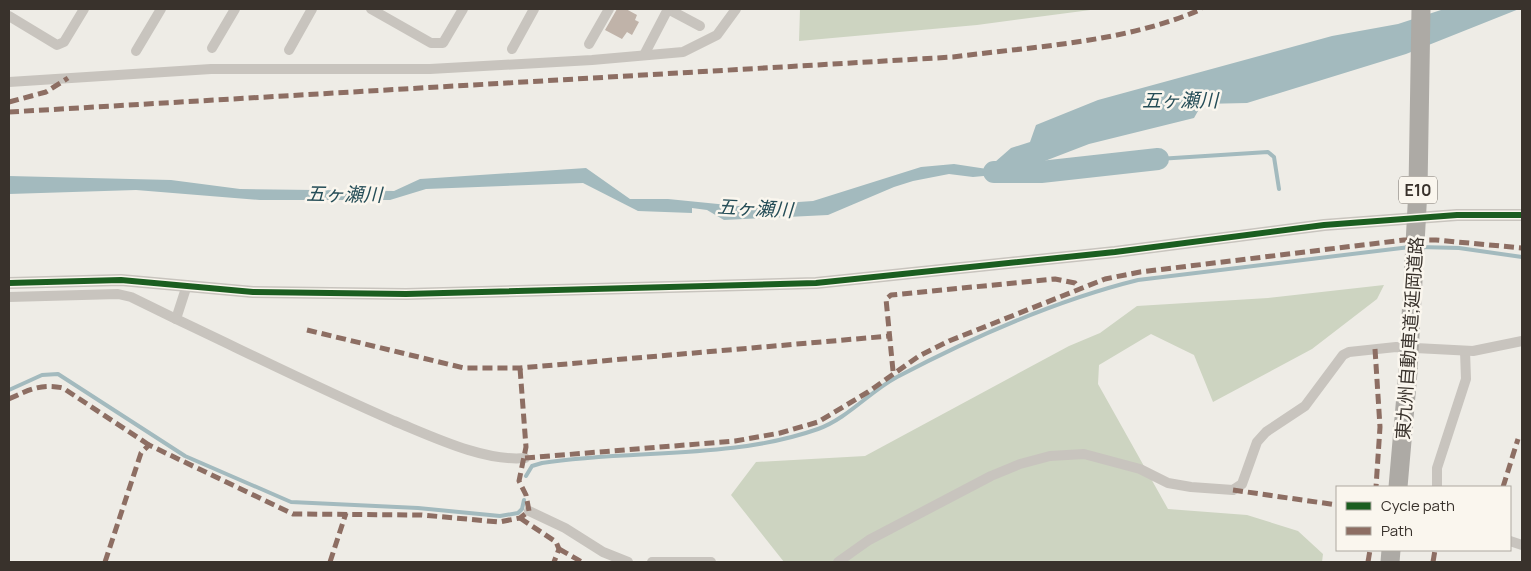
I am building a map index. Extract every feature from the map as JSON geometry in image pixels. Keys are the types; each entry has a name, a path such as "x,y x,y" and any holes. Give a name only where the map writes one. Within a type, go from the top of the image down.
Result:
{"highway":[{"name":"東九州自動車道;延岡道路","path":"1398,486 1408,372 1418,190 1421,9"}],"street":[{"path":"9,16 57,45 64,42 84,9"},
{"path":"136,51 161,9"},
{"path":"212,48 235,9"},
{"path":"289,50 312,9"},
{"path":"371,9 386,12 431,43 443,43 463,9"},
{"path":"512,48 534,9"},
{"path":"589,44 609,9"},
{"path":"644,55 668,9 700,26"},
{"path":"9,82 211,69 430,69 592,60 683,52 705,42 725,27 736,9"},
{"path":"9,284 121,280 253,292 406,294 816,283 1106,253 1324,225 1457,215 1522,215"},
{"path":"176,319 187,285"},
{"path":"9,297 118,294 131,297 330,393 438,440 488,454 516,459 525,458"},
{"path":"838,562 869,540 991,476 1020,464 1050,456 1084,454 1140,469 1168,483 1191,487 1233,490 1242,484 1257,442 1266,432 1305,406 1343,355 1360,350 1396,347 1425,347 1464,351 1522,341"},
{"path":"1437,486 1437,468 1466,379 1464,351"},
{"path":"529,511 565,528 602,552 628,562"},
{"path":"652,562 711,562"}],"green space":[{"path":"800,9 1098,9 977,25 799,41"},
{"path":"1384,285 1377,299 1312,349 1213,402 1194,355 1151,334 1099,365 1098,384 1168,509 1247,515 1298,531 1323,554 1322,562 784,562 731,495 756,462 865,456 1069,346 1100,333 1137,306 1268,298"}],"water":[{"name":"五ヶ瀬川","path":"1444,9 1519,9 1406,54 1247,103 1202,104 1194,118 1089,144 1037,164 994,175 973,177 949,174 913,181 828,215 724,220 707,210 692,208 692,213 638,211 583,183 426,189 390,200 260,200 136,190 9,194 9,176 171,180 240,189 394,191 420,179 586,168 630,199 668,199 738,206 813,201 921,167 954,164 987,169 1011,148 1030,142 1036,125 1098,100 1332,36 1398,24"}],"building":[{"path":"617,9 626,9 637,15 635,20 639,22 632,35 627,32 622,39 605,30"}],"waterway":[{"path":"1158,159 1268,152 1274,157 1279,189"},
{"path":"994,172 1041,172 1158,159"},
{"path":"526,476 532,466 542,463 611,456 716,450 785,439 818,429 849,412 897,377 954,348 1015,321 1107,288 1138,280 1410,247"},
{"path":"1419,247 1459,248 1522,257"},
{"path":"9,390 42,375 58,374 185,456 291,502 418,508 500,516 518,513 522,509 524,500"}],"marked path":[{"path":"9,112 953,57 1079,42 1111,36 1142,29 1202,9"},
{"path":"9,102 46,92 68,78"},
{"path":"525,458 735,441 780,433 818,422 868,392 919,356 949,341 1105,279 1140,272 1404,240 1436,240 1522,248"},
{"path":"893,371 886,299 891,295 1055,279 1075,283 1080,289"},
{"path":"307,330 464,368 520,368 890,336"},
{"path":"1375,349 1380,427 1376,486"},
{"path":"105,562 141,453 149,445 293,514 422,515 499,522 520,518 529,511 526,495 519,481 526,447 520,368"},
{"path":"9,399 29,390 42,387 63,388 149,445"},
{"path":"1503,486 1518,439"},
{"path":"1233,490 1336,505"},
{"path":"330,562 346,513"},
{"path":"520,518 556,542 559,549 554,562"},
{"path":"559,549 582,562"},
{"path":"1368,562 1370,551"},
{"path":"1433,562 1435,551"}],"cycle path":[{"path":"9,283 121,280 253,292 406,294 816,283 1115,252 1324,225 1457,215 1522,215"}]}
